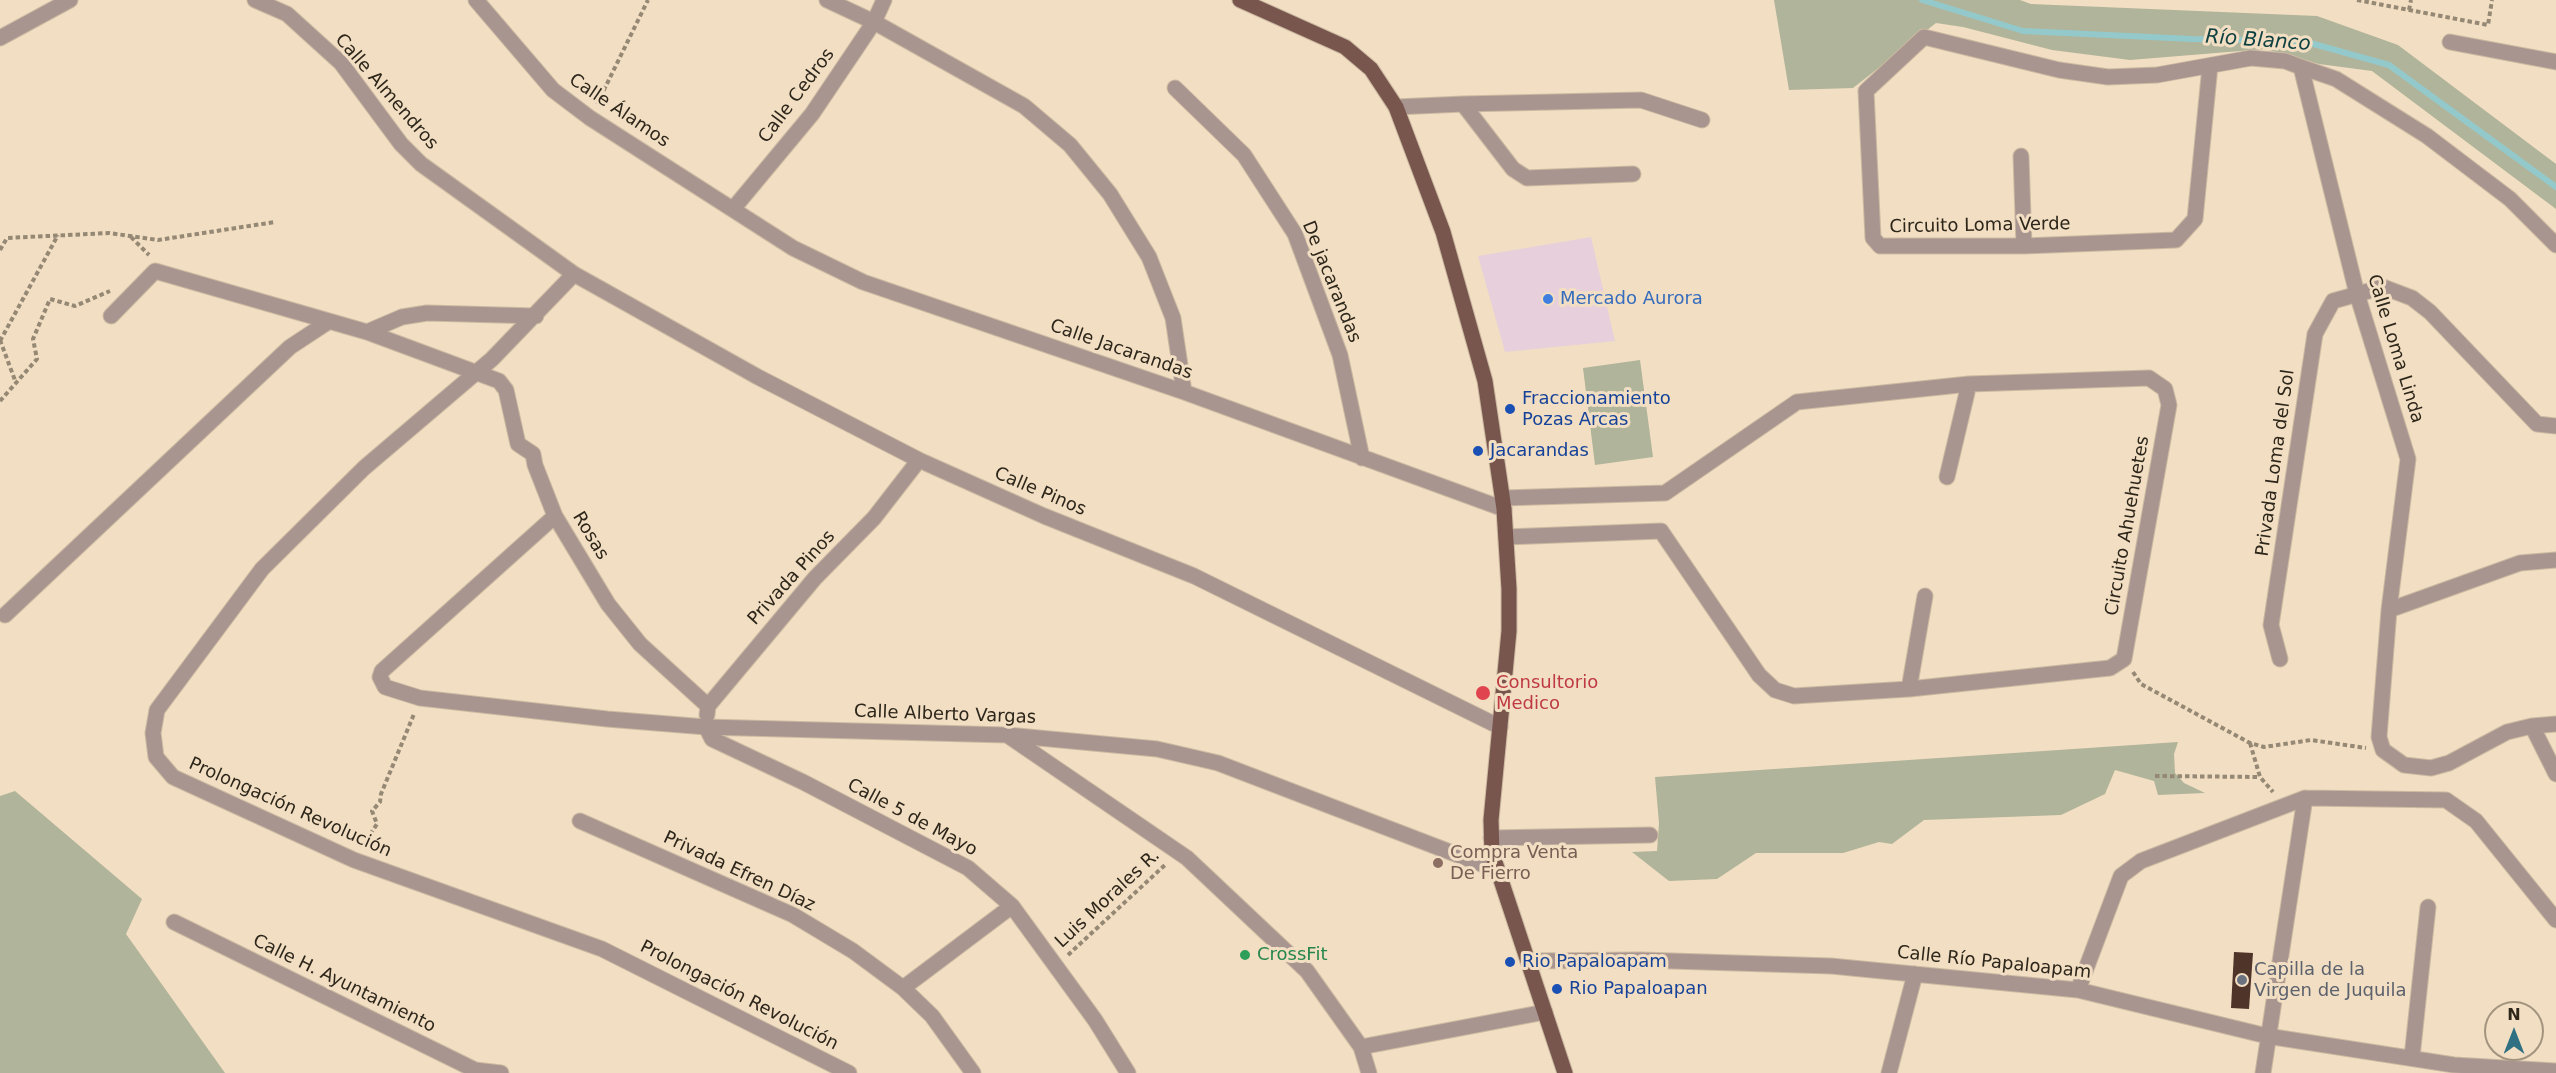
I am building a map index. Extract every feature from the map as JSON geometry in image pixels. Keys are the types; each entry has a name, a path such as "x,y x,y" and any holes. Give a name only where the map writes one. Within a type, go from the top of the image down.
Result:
{"main road":[{"path":"1240,0 1315,31 1346,47 1371,69 1396,107 1443,232 1485,381 1504,503 1509,631 1491,838 1497,870 1565,1073"}],"street":[{"path":"0,38 70,0"},
{"name":"Calle Almendros","path":"255,0 286,14 341,63 401,144 421,164 574,274"},
{"name":"Calle Álamos","path":"476,0 553,90 590,118 733,209"},
{"path":"827,0 874,22 1024,106 1070,145 1110,194 1149,257 1173,318 1184,392"},
{"name":"Calle Cedros","path":"733,209 812,114 874,22 884,0"},
{"name":"Circuito Loma Verde","path":"1924,37 2059,70 2108,77 2157,75 2210,66 2195,219 2176,240 2024,246 1880,246 1873,238 1866,91 1924,37"},
{"path":"2450,42 2556,62"},
{"path":"2210,66 2251,58 2285,61 2336,79 2427,136 2510,199 2556,245"},
{"name":"Calle Loma Linda","path":"2301,67 2357,294 2408,459 2389,610 2381,744"},
{"name":"De jacarandas","path":"1175,88 1244,155 1295,234 1340,355 1362,458"},
{"path":"1396,107 1641,100 1702,120"},
{"path":"1463,104 1488,139 1522,176 1541,179 1633,174"},
{"path":"2021,156 2024,246"},
{"name":"Calle Jacarandas","path":"733,209 793,248 863,282 1184,392 1362,458 1504,503"},
{"name":"Rosas","path":"111,316 154,271 367,332 477,372 503,385 518,444 533,454 555,516 608,604 640,644 708,706"},
{"name":"Prolongación Revolución","path":"574,274 536,316 477,372 364,468 262,569 156,710 153,733 156,757 173,777 354,860 602,949 849,1073"},
{"name":"Calle Pinos","path":"574,274 758,377 919,460 1044,516 1194,576 1500,727"},
{"name":"Privada Loma del Sol","path":"2280,659 2271,625 2315,334 2333,301 2383,287 2412,298 2430,312 2537,424 2556,426"},
{"path":"367,332 402,317 427,313 536,316"},
{"path":"5,615 290,346 328,322"},
{"name":"Circuito Ahuehuetes","path":"1504,503 1665,493 1797,402 1969,384 2149,378 2165,389 2169,405 2124,659"},
{"path":"1947,477 1969,384"},
{"name":"Privada Pinos","path":"708,706 815,578 874,518 919,460"},
{"name":"Calle Alberto Vargas","path":"555,516 382,671 380,677 384,687 420,698 607,719 706,727 1007,735 1157,749 1218,763 1497,870"},
{"path":"1506,537 1661,531 1759,675 1775,690 1794,696 1909,689 2110,668 2124,659"},
{"path":"2389,610 2520,563 2556,560"},
{"path":"1909,689 1925,596"},
{"path":"706,727 708,706"},
{"path":"2381,744 2404,765 2431,768 2449,763 2507,732 2532,726 2556,724"},
{"path":"2532,726 2556,774"},
{"name":"Calle 5 de Mayo","path":"706,727 712,739 803,782 968,868 1012,906 1056,966 1128,1073"},
{"path":"1007,735 1179,853 1307,971 1360,1047 1369,1073"},
{"path":"2078,990 2121,876 2141,861 2305,798 2446,800 2476,821 2556,920"},
{"path":"2263,1073 2305,798"},
{"name":"Privada Efren Díaz","path":"580,821 793,915 853,951 903,988 932,1016 973,1073"},
{"path":"1491,838 1650,835"},
{"path":"903,988 1012,906"},
{"path":"2412,1057 2428,907"},
{"name":"Calle H. Ayuntamiento","path":"174,922 476,1071 501,1073"},
{"name":"Calle Río Papaloapam","path":"1528,961 1640,960 1831,966 2078,990 2267,1036 2412,1057 2454,1069 2556,1071"},
{"path":"1889,1073 1915,974"},
{"path":"1360,1047 1545,1012"}],"path":[{"path":"590,118 648,0"},
{"path":"2356,0 2488,25 2492,0"},
{"path":"2409,10 2411,0"},
{"path":"0,250 7,238 108,233 159,240 275,222"},
{"path":"16,383 0,341 58,236"},
{"path":"0,401 37,359 33,339 50,299 75,306 115,289"},
{"path":"2124,659 2141,684 2250,742 2264,747 2311,740 2381,744"},
{"path":"370,835 377,824 372,811 380,802 381,794 420,698"},
{"path":"2155,776 2260,777 2250,742"},
{"name":"Luis Morales R.","path":"1056,966 1179,853"}],"shaded area":[{"name":"Mercado Aurora","path":"1591,237 1615,341 1505,352 1478,256"}],"green space":[{"path":"1774,0 2020,0 2031,4 2317,16 2398,45 2556,164 2556,209 2372,71 2319,64 2265,49 2130,60 2052,50 1963,27 1936,23 1853,88 1789,90"},
{"path":"1640,360 1653,457 1595,465 1583,368"},
{"path":"2178,742 2174,754 2175,773 2184,783 2205,793 2158,795 2154,781 2115,770 2105,794 2061,815 1924,820 1892,844 1879,842 1843,853 1756,853 1717,879 1669,881 1632,852 1657,851 1659,823 1655,777"},
{"path":"15,791 142,899 126,934 225,1073 0,1073 0,796"}],"building":[{"name":"Capilla de la Virgen de Juquila","path":"2234,952 2253,953 2249,1009 2231,1008"}],"waterway":[{"name":"Río Blanco","path":"1922,0 2023,31 2192,39 2303,41 2389,65 2556,187"}],"place":[{"name":"Mercado Aurora","path":"1548,299"},
{"name":"Fraccionamiento Pozas Arcas","path":"1510,409"},
{"name":"Jacarandas","path":"1478,451"},
{"name":"Consultorio Medico","path":"1483,693"},
{"name":"Compra Venta De Fierro","path":"1438,863"},
{"name":"CrossFit","path":"1245,955"},
{"name":"Rio Papaloapam","path":"1510,962"},
{"name":"Capilla de la Virgen de Juquila","path":"2242,980"},
{"name":"Rio Papaloapan","path":"1557,989"}]}
